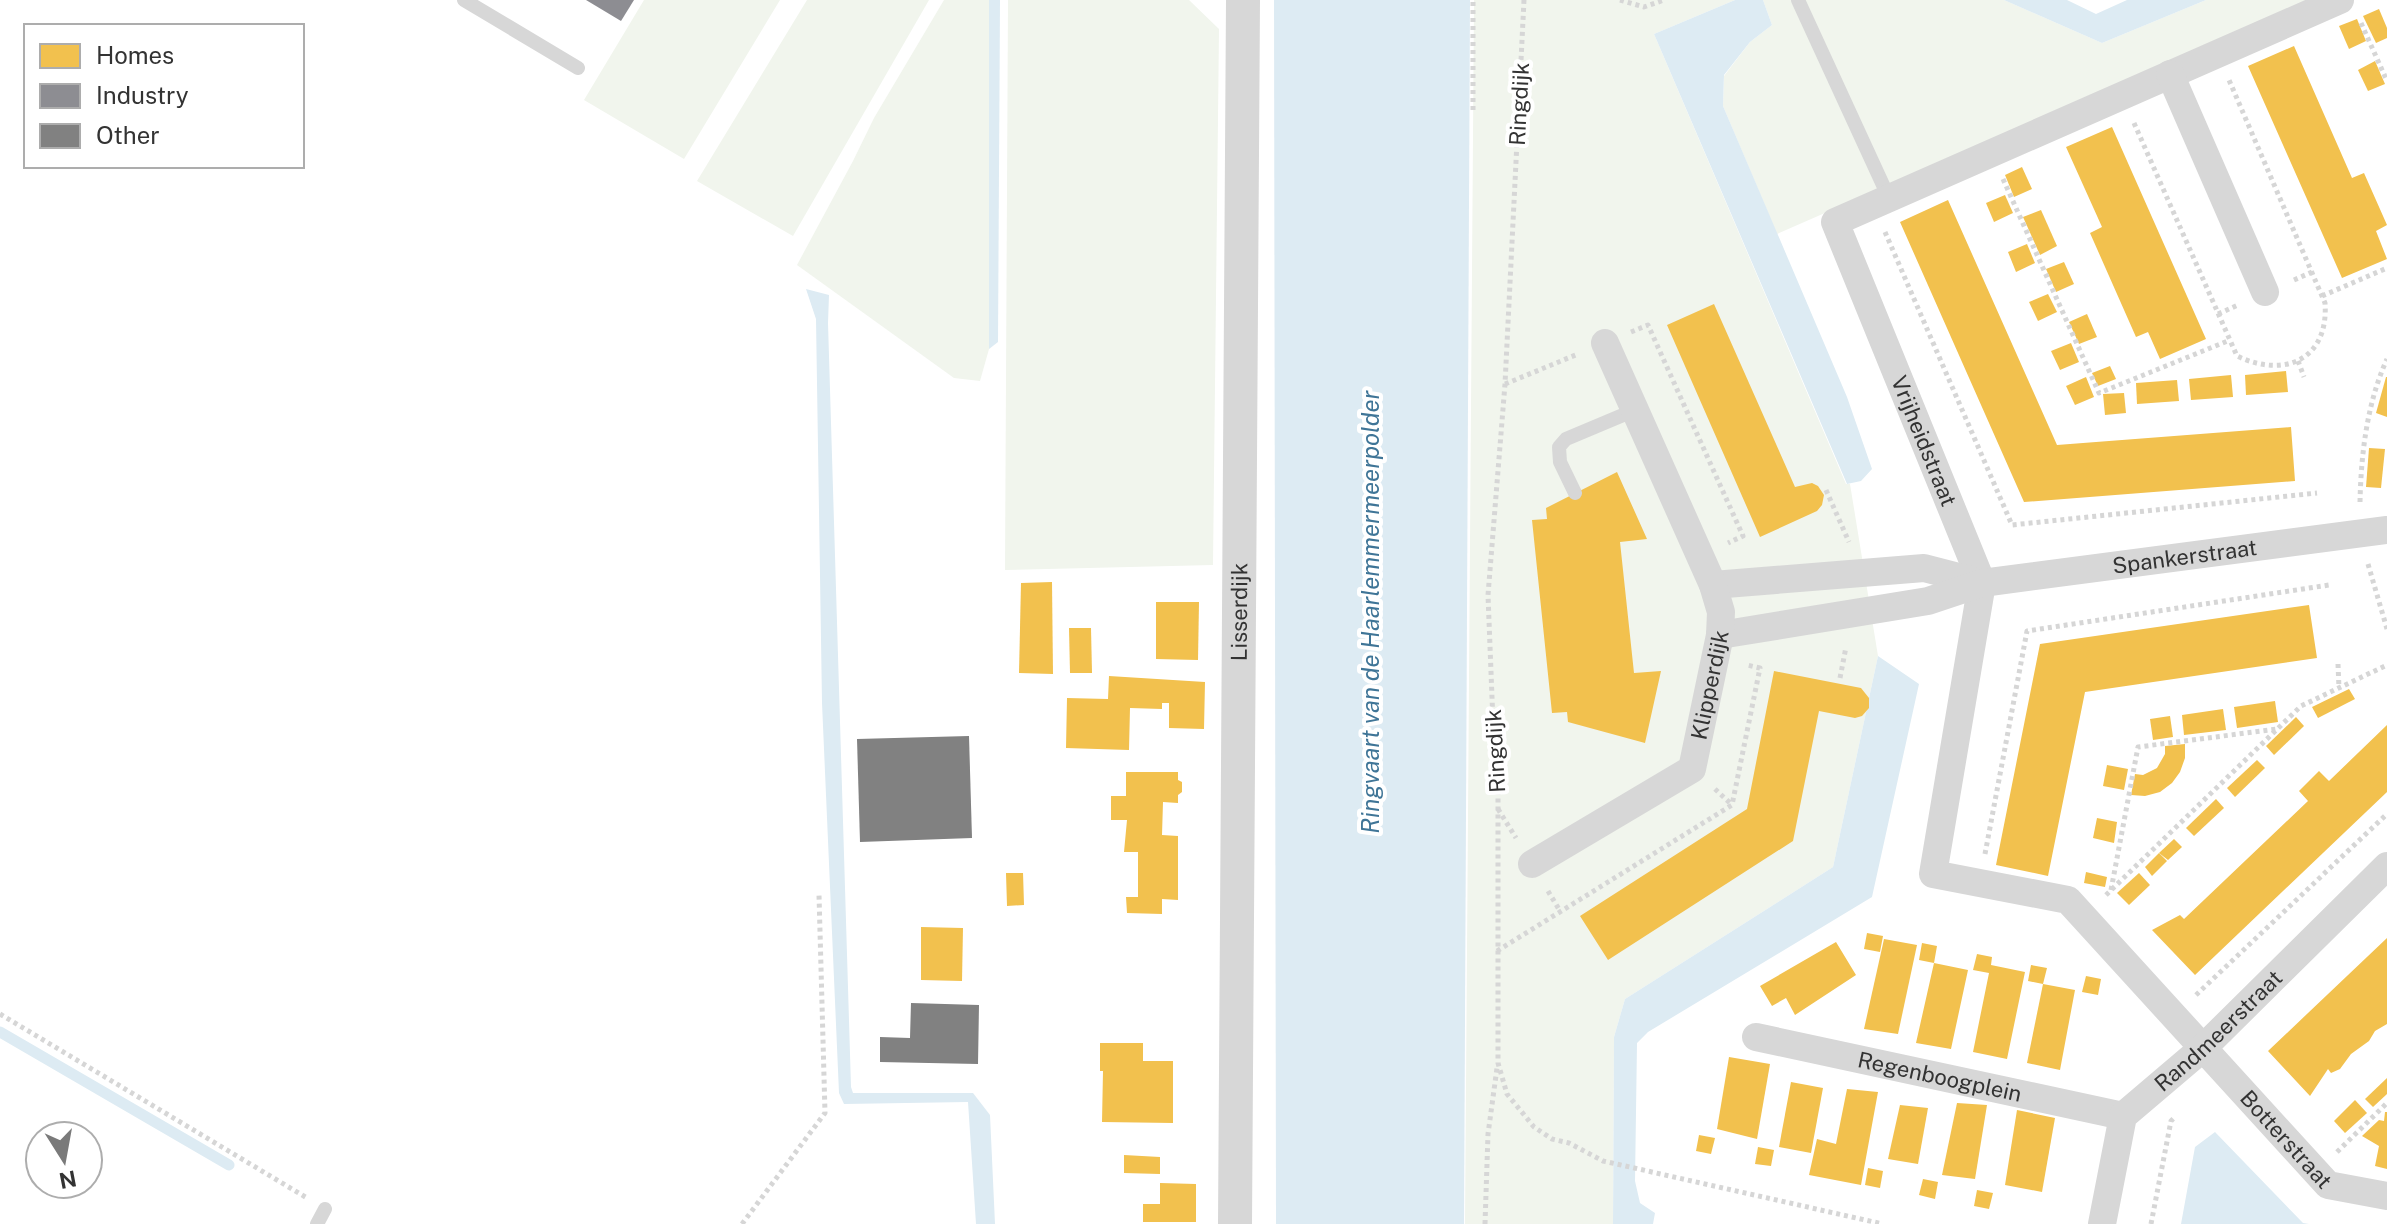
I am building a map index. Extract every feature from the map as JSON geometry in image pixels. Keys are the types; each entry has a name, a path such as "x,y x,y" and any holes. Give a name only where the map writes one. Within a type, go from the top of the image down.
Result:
{"street":[{"name":"Lisserdijk","path":"1235,1224 1243,0"},
{"name":"Vrijheidstraat","path":"1982,583 1835,222 2170,74 2348,7"},
{"path":"2170,74 2265,292"},
{"name":"Klipperdijk","path":"1532,864 1692,769 1720,635 1721,612 1713,585 1605,343"},
{"name":"Spankerstraat","path":"1720,635 1928,601 1982,583 2375,532"},
{"name":"Spankerstraat","path":"1713,585 1924,568 1982,583"},
{"path":"1982,583 1933,874 2068,900 2203,1048"},
{"name":"Randmeerstraat","path":"2123,1116 2203,1048 2387,866"},
{"name":"Regenboogplein","path":"1756,1037 2123,1116"},
{"name":"Botterstraat","path":"2203,1048 2328,1185 2387,1196"},
{"path":"2102,1224 2123,1116"}],"lane":[{"path":"464,0 578,68"},
{"path":"1798,0 1881,202"},
{"path":"1575,493 1560,462 1559,447 1566,439 1635,410"},
{"path":"317,1224 325,1209"}],"path":[{"path":"1473,0 1473,110"},
{"name":"Ringdijk","path":"1524,0 1505,384 1488,595 1493,723 1498,767 1498,1063 1507,1094 1534,1127 1552,1139 1569,1143 1603,1161 1883,1224"},
{"path":"1620,0 1644,7 1664,0"},
{"path":"2348,7 2387,81"},
{"path":"1991,153 2099,393 2230,340"},
{"path":"1881,202 2012,525 2317,493"},
{"path":"2322,296 2387,268"},
{"path":"1505,384 1648,325 1743,536 1699,556"},
{"path":"2387,359 2371,408 2360,482 2375,532 2374,590 2387,629"},
{"path":"2298,361 2304,377"},
{"path":"1826,490 1862,573"},
{"path":"1980,883 2027,631 2329,585"},
{"path":"2338,664 2339,688"},
{"path":"2083,917 2301,706 2387,665"},
{"path":"2111,890 2138,747 2278,729"},
{"path":"1498,808 1515,836"},
{"path":"2174,1016 2387,814"},
{"path":"742,1224 825,1113 819,895"},
{"path":"0,1014 325,1209"},
{"path":"1485,1224 1488,1134 1498,1063"},
{"path":"2317,1173 2387,1103"},
{"path":"2151,1224 2171,1121 2182,1111"}],"shaded area":[{"path":"644,0 780,0 684,159 584,100"},
{"path":"807,0 929,0 793,236 697,181"},
{"path":"944,0 989,0 989,349 980,381 954,378 797,265 874,118"},
{"path":"1008,0 1189,0 1219,29 1213,565 1005,570"},
{"path":"1474,0 1735,0 1654,34 1846,484 1850,484 1878,656 1833,867 1625,999 1614,1037 1613,1224 1465,1224"},
{"path":"1763,0 2004,0 2102,43 2206,0 2312,0 1777,234 1723,106 1724,76 1750,42 1772,25"}],"water":[{"path":"989,0 1000,0 998,342 989,349"},
{"name":"Ringvaart van de Haarlemmermeerpolder","path":"1274,0 1470,0 1464,1224 1276,1224"},
{"path":"1735,0 1763,0 1772,25 1750,42 1724,75 1723,106 1847,397 1872,469 1861,481 1847,484 1654,34"},
{"path":"2004,0 2067,0 2096,14 2127,0 2206,0 2102,43"},
{"path":"806,289 829,295 851,1087 853,1093 973,1093 990,1115 995,1224 976,1224 968,1102 844,1104 839,1093 822,703 816,319"},
{"path":"1878,656 1919,684 1872,897 1648,1032 1637,1043 1635,1181 1640,1203 1655,1213 1653,1224 1613,1224 1614,1037 1625,999 1833,867"},
{"path":"2215,1132 2303,1223 2309,1224 2181,1224 2195,1147"}],"building: Homes":[{"path":"2379,9 2387,28 2387,38 2376,43 2363,16"},
{"path":"2357,19 2366,41 2349,49 2339,26"},
{"path":"2294,46 2352,178 2364,173 2387,225 2376,231 2387,259 2342,278 2248,66"},
{"path":"2375,61 2385,84 2368,91 2358,70"},
{"path":"2112,127 2206,339 2160,359 2148,332 2136,337 2090,233 2102,227 2066,147"},
{"path":"2022,167 2032,189 2014,197 2005,175"},
{"path":"2005,195 2013,213 1994,222 1986,203"},
{"path":"1948,200 2057,445 2291,427 2295,481 2024,502 1900,222"},
{"path":"2041,210 2057,246 2040,255 2023,217"},
{"path":"2027,244 2035,263 2016,272 2008,252"},
{"path":"2064,262 2074,284 2056,292 2046,269"},
{"path":"2048,294 2057,312 2038,321 2029,302"},
{"path":"1714,304 1795,487 1812,483 1824,495 1817,511 1760,537 1667,325"},
{"path":"2087,314 2097,337 2079,344 2069,322"},
{"path":"2071,343 2079,362 2060,370 2051,351"},
{"path":"2110,366 2116,379 2098,386 2092,373"},
{"path":"2286,371 2288,392 2246,395 2245,375"},
{"path":"2231,375 2233,397 2191,400 2189,379"},
{"path":"2086,377 2094,397 2075,405 2066,386"},
{"path":"2387,377 2387,417 2376,413"},
{"path":"2177,380 2179,401 2137,404 2136,383"},
{"path":"2124,393 2126,413 2105,415 2103,394"},
{"path":"2369,448 2385,449 2381,488 2366,487"},
{"path":"1617,472 1647,539 1620,542 1634,673 1661,671 1645,743 1568,722 1567,712 1552,713 1532,520 1547,519 1546,508"},
{"path":"1052,582 1053,674 1019,673 1021,583"},
{"path":"1156,602 1199,602 1198,660 1156,659"},
{"path":"2309,605 2317,658 2085,692 2048,876 1996,865 2040,644"},
{"path":"1069,628 1091,628 1092,673 1070,673"},
{"path":"1774,671 1861,688 1869,698 1869,708 1862,716 1855,718 1819,711 1793,841 1608,960 1580,916 1747,809"},
{"path":"1109,676 1205,682 1204,729 1169,728 1169,703 1162,703 1162,709 1130,708 1129,750 1066,748 1067,698 1108,699"},
{"path":"2349,689 2355,699 2318,718 2312,707"},
{"path":"2275,701 2278,722 2237,728 2234,707"},
{"path":"2223,709 2226,730 2184,735 2182,715"},
{"path":"2170,716 2173,737 2153,740 2150,719"},
{"path":"2296,717 2304,726 2274,755 2266,746"},
{"path":"2387,725 2387,792 2195,975 2152,930 2180,915 2184,919 2308,801 2299,791 2319,771 2329,781"},
{"path":"2185,744 2185,758 2172,783 2160,792 2145,796 2131,795 2135,774 2143,775 2157,768 2165,754 2165,746"},
{"path":"2257,760 2265,768 2235,797 2227,788"},
{"path":"2107,765 2128,769 2124,790 2103,786"},
{"path":"1126,772 1178,772 1178,780 1182,782 1178,803 1163,802 1162,835 1178,836 1178,900 1162,899 1162,914 1127,913 1126,897 1138,897 1138,852 1124,852 1127,820 1111,820 1111,796 1126,796"},
{"path":"2216,799 2224,808 2194,836 2186,828"},
{"path":"2097,818 2117,822 2114,843 2093,838"},
{"path":"2174,839 2182,847 2168,860 2159,853"},
{"path":"2159,853 2167,861 2152,876 2145,867"},
{"path":"2086,872 2107,877 2105,887 2084,883"},
{"path":"1006,873 1023,873 1024,905 1007,906"},
{"path":"2139,873 2150,885 2129,905 2117,893"},
{"path":"921,927 963,928 962,981 921,980"},
{"path":"1867,933 1883,936 1880,952 1864,949"},
{"path":"2387,938 2387,1024 2375,1031 2340,1069 2331,1073 2328,1069 2310,1096 2268,1051"},
{"path":"1884,939 1917,945 1898,1034 1864,1029"},
{"path":"1836,942 1856,975 1795,1015 1786,998 1772,1006 1760,986"},
{"path":"1922,943 1937,946 1934,963 1919,960"},
{"path":"1977,954 1992,957 1991,965 2025,972 2007,1059 1973,1052 1989,973 1973,970"},
{"path":"1934,963 1968,970 1951,1049 1916,1043"},
{"path":"2031,965 2047,968 2043,984 2028,981"},
{"path":"2086,976 2101,979 2098,995 2082,992"},
{"path":"2043,984 2075,990 2060,1070 2027,1063"},
{"path":"1100,1043 1143,1043 1143,1061 1173,1061 1173,1123 1102,1122"},
{"path":"1729,1057 1770,1064 1757,1139 1717,1129"},
{"path":"2387,1078 2387,1094 2373,1107 2365,1099"},
{"path":"1791,1082 1823,1088 1811,1153 1779,1147"},
{"path":"1847,1089 1878,1092 1861,1185 1809,1175 1817,1139 1836,1144"},
{"path":"2355,1100 2367,1113 2345,1133 2334,1121"},
{"path":"1957,1103 1987,1105 1975,1179 1942,1175"},
{"path":"1900,1105 1928,1108 1918,1164 1888,1159"},
{"path":"2017,1110 2055,1118 2042,1192 2005,1185"},
{"path":"2385,1112 2387,1169 2375,1166 2379,1146 2362,1136 2379,1120 2384,1121"},
{"path":"1699,1135 1715,1138 1711,1154 1696,1151"},
{"path":"1758,1147 1774,1150 1771,1166 1755,1164"},
{"path":"1124,1155 1160,1157 1160,1174 1124,1173"},
{"path":"1868,1168 1883,1171 1880,1188 1865,1185"},
{"path":"1923,1179 1938,1182 1935,1199 1919,1195"},
{"path":"1160,1183 1196,1184 1196,1222 1143,1222 1143,1204 1160,1204"},
{"path":"1977,1190 1993,1193 1989,1209 1974,1206"}],"building: Industry":[{"path":"586,0 634,0 621,21"}],"building: Other":[{"path":"969,736 972,838 860,842 857,739"},
{"path":"911,1003 979,1005 978,1064 880,1062 880,1037 910,1038"}],"waterway":[{"path":"0,1032 229,1165"}]}
